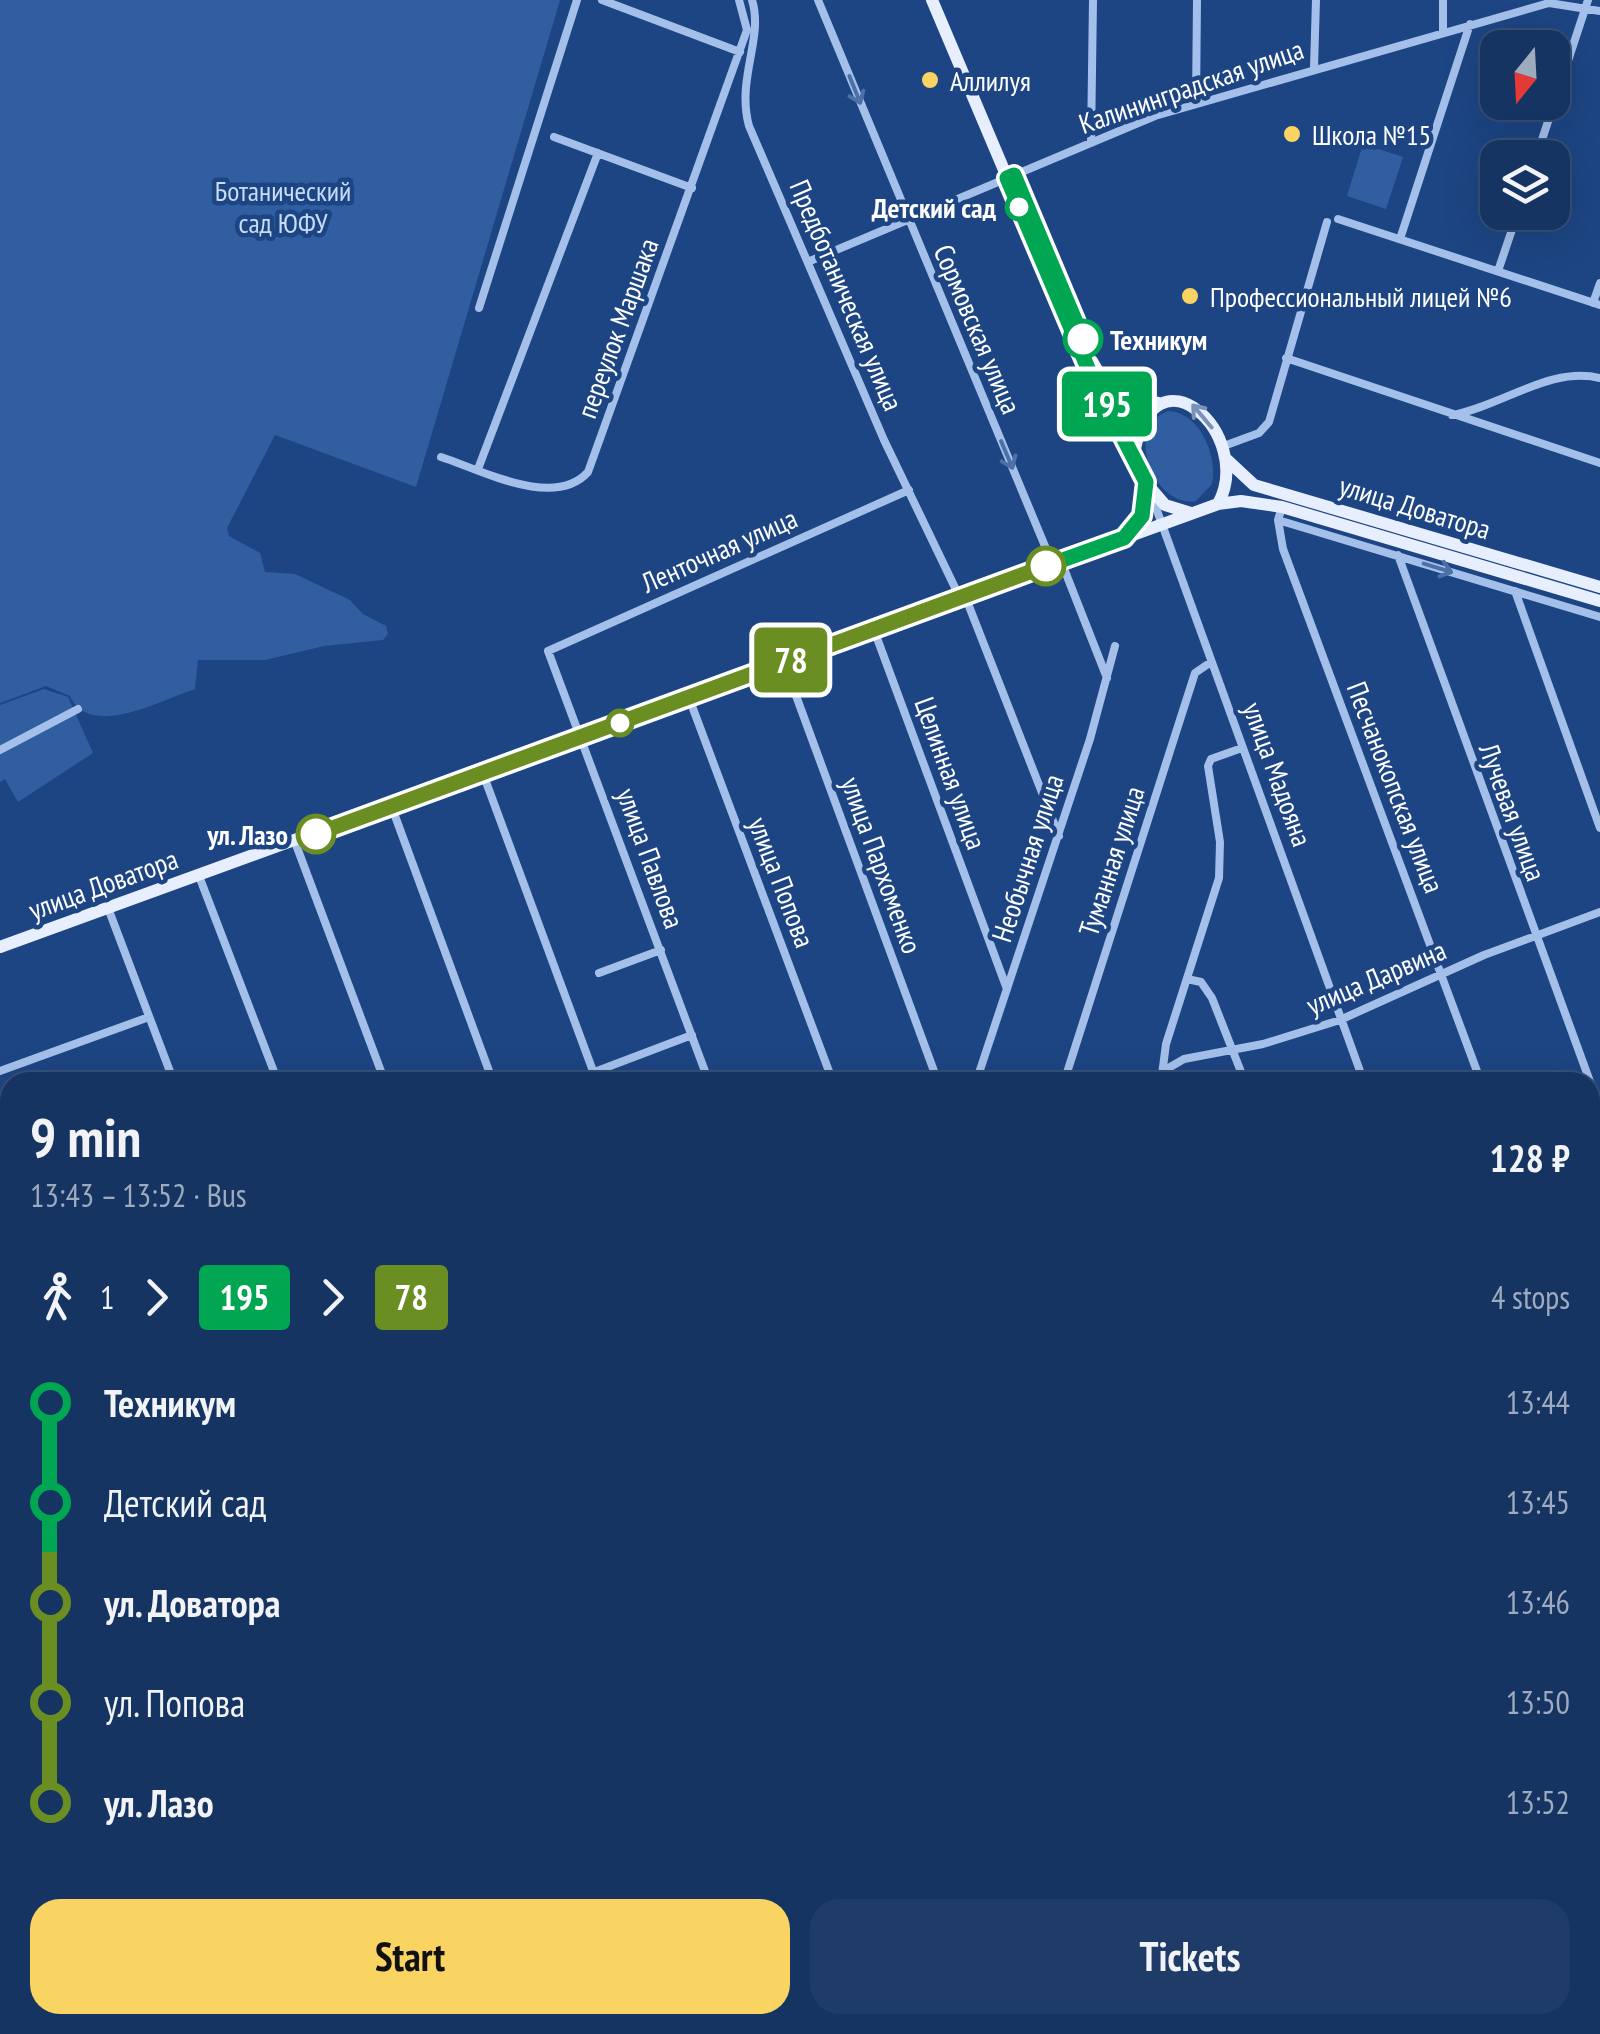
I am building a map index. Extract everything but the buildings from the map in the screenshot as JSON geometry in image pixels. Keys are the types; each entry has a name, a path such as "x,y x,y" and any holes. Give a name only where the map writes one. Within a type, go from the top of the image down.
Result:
{"main road":[{"path":"932,0 1011,176 1096,370 1130,395 1160,404 1176,400 1195,405 1206,416 1223,452 1226,486 1218,504 1194,513 1165,505 1146,482 1090,373 1011,176 941,0"},
{"path":"1134,454 1143,422 1160,404"},
{"name":"улица Доватора","path":"1223,452 1254,485 1600,587"},
{"path":"1124,538 1142,516 1146,482"},
{"name":"улица Доватора","path":"1218,504 1242,501 1600,601"},
{"name":"улица Доватора","path":"0,947 1194,513"}],"street":[{"path":"478,308 578,0"},
{"path":"602,0 740,52 748,24 739,0"},
{"name":"Предботаническая улица","path":"752,0 756,22 745,72 746,114 909,490 962,597 1058,836"},
{"name":"Сормовская улица","path":"818,0 908,220 1107,678"},
{"path":"1091,143 1093,0"},
{"path":"1196,103 1198,0"},
{"path":"1314,67 1316,0"},
{"path":"1443,0 1443,31"},
{"name":"Калининградская улица","path":"810,261 1196,103 1549,1 1587,3 1600,11"},
{"path":"1542,140 1587,3"},
{"path":"1400,240 1470,24"},
{"name":"переулок Маршака","path":"441,457 525,484 554,487 574,482 588,472 740,52"},
{"path":"554,137 692,188"},
{"path":"478,469 598,154"},
{"path":"1338,219 1597,304 1600,283"},
{"path":"1223,452 1264,430 1327,222"},
{"path":"1498,272 1512,230"},
{"path":"1286,358 1600,463"},
{"path":"1452,415 1482,408 1561,376 1600,378"},
{"name":"улица Мадояна","path":"1146,482 1360,1072"},
{"name":"Ленточная улица","path":"548,651 909,490"},
{"name":"улица Доватора","path":"1280,513 1398,556 1600,617"},
{"name":"Песчанокопская улица","path":"1280,513 1283,549 1478,1072"},
{"name":"Лучевая улица","path":"1398,556 1586,1072"},
{"path":"1514,591 1600,828"},
{"name":"Целинная улица","path":"874,630 1007,989"},
{"name":"Необычная улица","path":"979,1072 1116,646"},
{"name":"улица Павлова","path":"548,651 705,1072"},
{"name":"Туманная улица","path":"1067,1072 1194,673 1211,662"},
{"name":"улица Пархоменко","path":"784,663 934,1072"},
{"name":"улица Попова","path":"689,698 829,1072"},
{"path":"0,750 78,709"},
{"path":"1165,1070 1166,1044 1220,864 1208,766 1211,758 1242,748"},
{"path":"482,771 593,1072"},
{"path":"390,806 489,1072"},
{"path":"296,842 381,1072"},
{"path":"199,876 274,1072"},
{"path":"108,908 170,1072"},
{"name":"улица Дарвина","path":"1165,1070 1184,1059 1233,1050 1340,1020 1534,935 1600,912"},
{"path":"599,974 662,950"},
{"path":"1187,978 1206,988 1241,1072"},
{"path":"0,1071 149,1016"},
{"path":"609,1072 692,1035"}],"green space":[{"name":"Ботанический сад ЮФУ","path":"0,0 560,0 416,487 275,435 227,528 229,536 260,553 265,572 295,574 350,600 363,614 386,626 388,634 383,640 324,646 265,660 198,660 195,689 146,708 109,716 80,709 70,696 46,686 0,703"},
{"path":"1363,144 1403,157 1386,209 1347,196"},
{"path":"1169,411 1190,419 1209,449 1212,484 1196,501 1181,500 1167,492 1149,464 1147,432 1155,419"},
{"path":"44,689 68,697 93,753 18,802 5,779 0,782 0,705"}],"bus line":[{"name":"195","path":"1046,566 1124,538 1142,516 1146,482 1090,373 1007,178 1014,175 1083,339"},
{"name":"78","path":"316,834 1046,566"}],"place":[{"name":"Аллилуя","path":"930,80"},
{"name":"Школа №15","path":"1292,134"},
{"name":"Детский сад","path":"1019,207"},
{"name":"Профессиональный лицей №6","path":"1190,296"},
{"name":"Техникум","path":"1083,339"},
{"name":"ул. Лазо","path":"316,834"}]}
